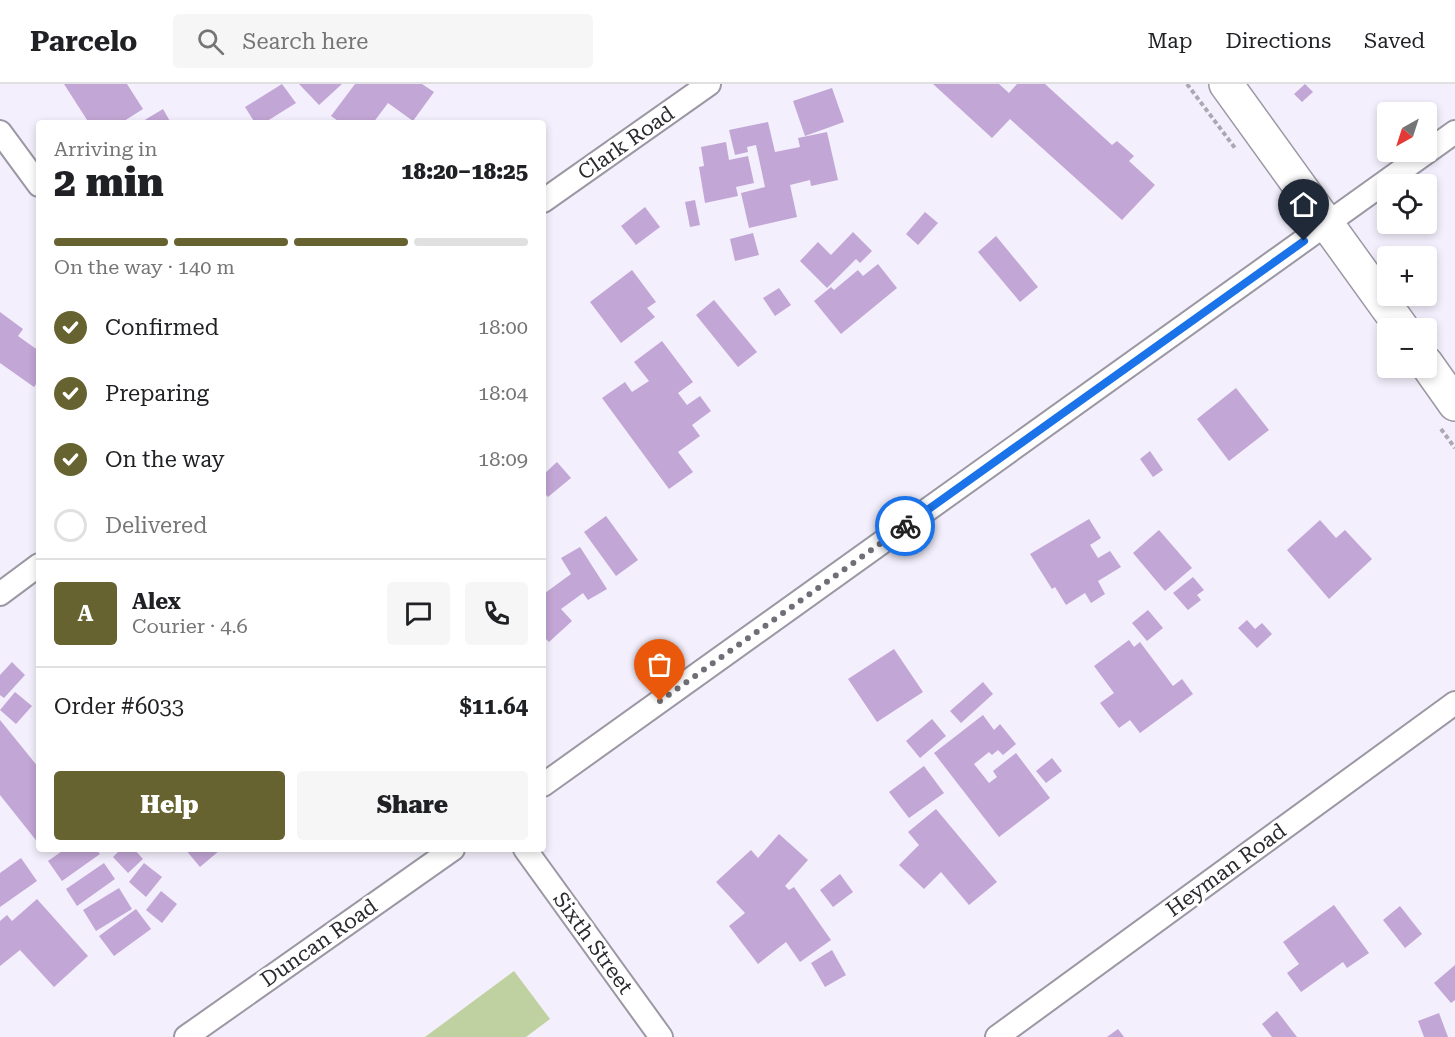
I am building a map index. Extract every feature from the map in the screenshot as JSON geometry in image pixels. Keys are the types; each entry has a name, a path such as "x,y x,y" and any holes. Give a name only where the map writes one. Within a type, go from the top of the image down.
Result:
{"highway":[{"path":"1226,84 1395,318"},
{"path":"1437,378 1455,404"}],"street":[{"name":"Clark Road","path":"546,199 709,84"},
{"path":"0,132 36,181"},
{"path":"546,783 1455,132"},
{"path":"0,594 36,567"},
{"name":"Heyman Road","path":"997,1037 1455,703"},
{"name":"Duncan Road","path":"186,1037 449,852"},
{"name":"Sixth Street","path":"527,852 660,1037"}],"green space":[{"path":"514,971 550,1019 526,1037 425,1037"}],"building":[{"path":"64,84 127,84 143,109 126,120 87,120"},
{"path":"282,84 296,103 269,120 253,120 245,107"},
{"path":"299,84 342,84 319,105"},
{"path":"355,84 422,84 434,92 414,120 388,103 375,120 337,120 331,116"},
{"path":"933,84 999,84 1009,93 1017,84 1045,84 1112,145 1117,141 1134,156 1129,161 1155,185 1122,220 1010,119 992,138"},
{"path":"1305,84 1313,92 1302,102 1294,94"},
{"path":"832,88 844,122 805,136 793,101"},
{"path":"163,109 169,120 145,120"},
{"path":"768,122 775,152 800,147 798,138 827,132 838,180 811,186 810,180 790,185 797,217 749,228 741,193 765,187 756,145 747,147 748,152 735,155 729,130"},
{"path":"726,142 729,160 748,156 754,183 736,187 738,196 705,203 699,167 704,166 701,147"},
{"path":"695,200 700,225 690,227 685,202"},
{"path":"645,207 660,227 636,245 621,226"},
{"path":"925,212 938,223 918,245 906,234"},
{"path":"853,232 872,251 860,263 856,259 827,288 800,261 818,242 831,255"},
{"path":"753,233 759,255 735,261 730,239"},
{"path":"996,236 1038,287 1020,302 978,252"},
{"path":"878,264 897,288 841,334 814,301 831,287 834,290 858,270 863,276"},
{"path":"632,270 656,302 647,308 655,317 621,343 590,302"},
{"path":"779,288 791,305 775,316 763,298"},
{"path":"714,300 757,352 738,367 696,315"},
{"path":"0,312 23,329 18,336 36,349 36,384 34,387 0,363"},
{"path":"662,341 693,382 678,393 687,405 700,396 711,411 692,425 700,436 678,452 693,472 669,489 602,398 625,382 632,392 649,381 634,362"},
{"path":"1236,388 1269,430 1229,461 1197,419"},
{"path":"1150,451 1163,470 1153,477 1140,459"},
{"path":"557,462 571,478 548,497 546,495 546,472"},
{"path":"606,516 638,560 616,576 584,532"},
{"path":"1089,519 1101,538 1090,545 1098,558 1110,551 1121,567 1098,581 1105,594 1091,603 1085,593 1066,605 1055,587 1052,589 1030,554"},
{"path":"1320,520 1336,538 1345,530 1372,559 1329,599 1287,550"},
{"path":"1159,530 1192,568 1165,591 1133,553"},
{"path":"580,547 607,589 588,600 583,593 561,609 572,621 549,642 546,639 546,592 571,574 561,558"},
{"path":"1193,577 1204,590 1197,595 1201,600 1188,610 1173,593"},
{"path":"1148,610 1163,628 1147,641 1132,623"},
{"path":"1247,620 1255,629 1262,623 1272,634 1257,648 1238,628"},
{"path":"1129,640 1134,647 1140,642 1173,686 1182,679 1193,694 1140,733 1130,720 1119,728 1100,703 1114,693 1094,666"},
{"path":"894,649 923,692 877,722 848,679"},
{"path":"12,662 25,675 4,698 0,695 0,675"},
{"path":"983,682 993,694 961,723 950,711"},
{"path":"15,692 32,706 16,724 0,710"},
{"path":"983,715 994,730 1000,724 1016,744 1003,755 998,750 992,755 989,752 974,764 989,783 997,777 993,771 1016,753 1050,798 999,837 934,753"},
{"path":"932,719 946,736 920,758 906,741"},
{"path":"0,720 36,764 36,840 0,795"},
{"path":"1052,758 1062,771 1046,783 1036,771"},
{"path":"924,766 944,793 909,818 889,792"},
{"path":"936,809 997,882 969,905 941,872 924,889 899,865 919,845 908,832"},
{"path":"779,834 808,860 785,886 789,890 794,887 831,940 800,962 786,942 758,964 729,926 745,913 716,882 751,850 758,858"},
{"path":"61,852 98,852 100,854 62,881 48,861"},
{"path":"118,852 137,852 143,859 128,873 113,857"},
{"path":"188,852 218,852 200,867"},
{"path":"21,858 37,881 0,907 0,873"},
{"path":"104,863 115,879 77,906 66,889"},
{"path":"144,863 162,877 146,897 129,882"},
{"path":"840,874 853,892 833,907 820,890"},
{"path":"119,888 132,909 96,931 83,910"},
{"path":"161,891 177,904 162,923 146,910"},
{"path":"37,899 88,956 54,987 20,950 0,966 0,921 7,915 12,921"},
{"path":"1334,905 1369,953 1347,968 1343,962 1301,992 1287,973 1299,964 1283,942"},
{"path":"1400,906 1422,934 1405,948 1383,920"},
{"path":"136,909 151,929 114,956 99,936"},
{"path":"832,950 846,975 825,987 811,963"},
{"path":"1455,965 1455,1000 1451,1003 1434,983"},
{"path":"1277,1011 1297,1037 1272,1037 1262,1024"},
{"path":"1439,1013 1448,1037 1424,1037 1418,1021"},
{"path":"1118,1029 1124,1037 1107,1037"}],"way so far":[{"path":"660,701 905,526"}],"route":[{"path":"905,526 1304,241"}]}
